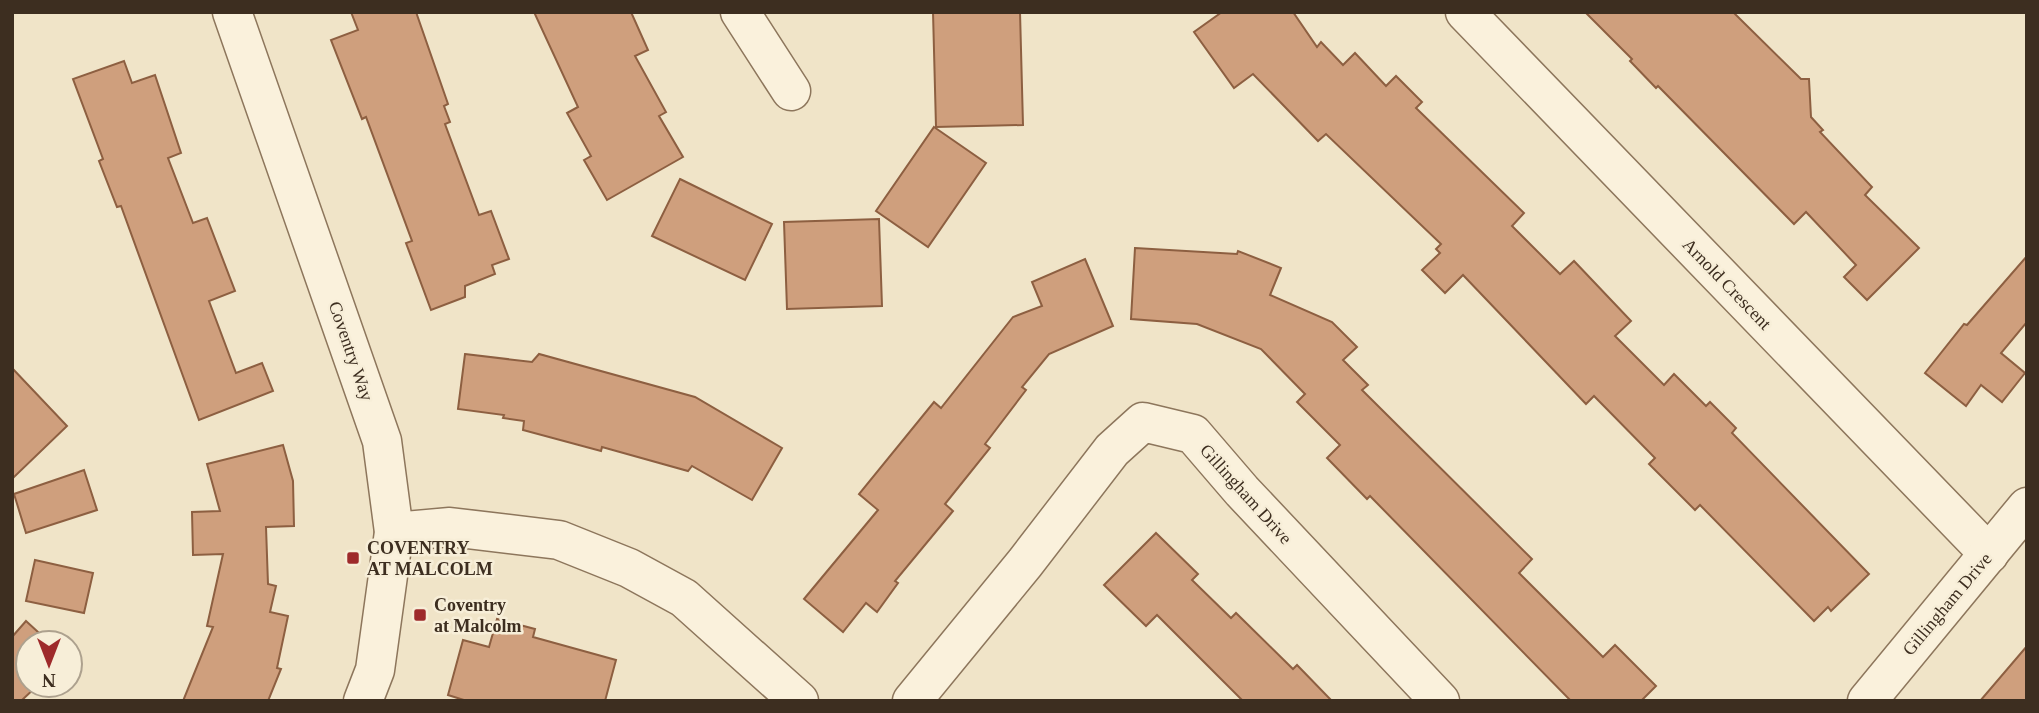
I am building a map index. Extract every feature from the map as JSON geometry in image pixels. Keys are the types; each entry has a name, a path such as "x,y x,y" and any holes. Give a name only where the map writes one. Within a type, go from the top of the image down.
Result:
{"street":[{"name":"Coventry Way","path":"232,12 382,441 394,532 375,670 363,701"},
{"path":"740,12 791,91"},
{"name":"Arnold Crescent","path":"1465,12 1989,554"},
{"name":"Gillingham Drive","path":"912,701 1025,563 1112,450 1143,422 1193,434 1242,491 1440,701"},
{"name":"Gillingham Drive","path":"1867,701 2027,507"},
{"path":"394,532 450,527 559,540 629,568 684,598 799,701"}],"building":[{"path":"351,12 416,12 448,104 444,106 450,122 445,124 479,215 491,211 509,259 492,265 495,274 465,286 465,297 431,310 406,243 412,241 366,117 362,119 331,40 358,30"},
{"path":"534,12 631,12 648,50 635,56 666,112 659,116 683,157 607,200 584,160 591,156 567,113 578,107"},
{"path":"933,12 1020,12 1023,125 936,127"},
{"path":"1222,12 1293,12 1317,47 1321,42 1343,65 1355,53 1386,86 1396,76 1422,102 1416,108 1524,213 1512,226 1560,274 1574,261 1631,321 1615,336 1664,385 1674,374 1706,406 1710,402 1736,428 1732,433 1869,574 1831,611 1828,607 1814,621 1700,505 1695,510 1649,464 1655,458 1594,396 1586,404 1463,275 1445,293 1422,270 1440,253 1436,249 1441,244 1326,134 1318,141 1253,74 1234,88 1194,32"},
{"path":"1585,12 1733,12 1801,79 1809,79 1811,117 1823,130 1820,132 1872,187 1865,195 1919,248 1867,300 1844,277 1856,265 1806,212 1794,224 1658,86 1656,88 1630,61 1632,59"},
{"path":"124,61 132,83 155,75 181,153 168,158 193,223 207,218 235,291 209,301 236,373 262,363 273,391 199,420 121,206 117,207 99,161 103,159 73,79"},
{"path":"934,127 986,163 928,247 876,211"},
{"path":"680,179 772,224 745,280 652,236"},
{"path":"879,219 882,306 787,309 784,222"},
{"path":"1135,248 1237,254 1238,251 1281,268 1270,295 1332,322 1357,347 1343,360 1368,385 1362,390 1532,559 1519,573 1603,657 1615,645 1656,686 1641,701 1571,701 1370,496 1367,499 1327,458 1340,445 1297,402 1305,394 1261,349 1197,324 1131,319"},
{"path":"2027,256 2027,322 2001,353 2025,373 2002,402 1981,385 1966,406 1925,373 1964,324 1967,325"},
{"path":"1085,259 1113,326 1049,354 1022,387 1026,390 985,444 990,448 945,504 953,511 895,581 898,583 877,612 866,603 843,632 804,599 878,510 859,494 934,402 941,408 1013,317 1042,306 1032,282"},
{"path":"465,354 532,362 539,354 695,397 782,448 752,500 692,466 688,471 602,447 601,451 523,430 524,421 503,418 504,415 458,409"},
{"path":"12,368 67,426 12,479"},
{"path":"283,445 293,481 294,526 266,527 268,584 276,586 270,612 288,616 277,668 281,669 268,701 183,701 213,627 207,626 223,554 193,555 192,512 220,511 207,464"},
{"path":"84,470 97,510 26,533 14,494"},
{"path":"1156,533 1198,574 1192,580 1231,618 1236,613 1293,669 1297,665 1332,701 1243,701 1157,615 1146,626 1104,585"},
{"path":"35,560 93,573 84,613 26,601"},
{"path":"497,619 535,629 533,637 616,660 605,701 467,701 448,695 463,640 489,647"},
{"path":"26,621 35,629 19,629"},
{"path":"14,635 14,699 23,699 21,701 12,701"},
{"path":"2027,646 2027,701 1980,701"}],"place":[{"name":"COVENTRY AT MALCOLM","path":"353,558"},
{"name":"Coventry at Malcolm","path":"420,615"}]}
